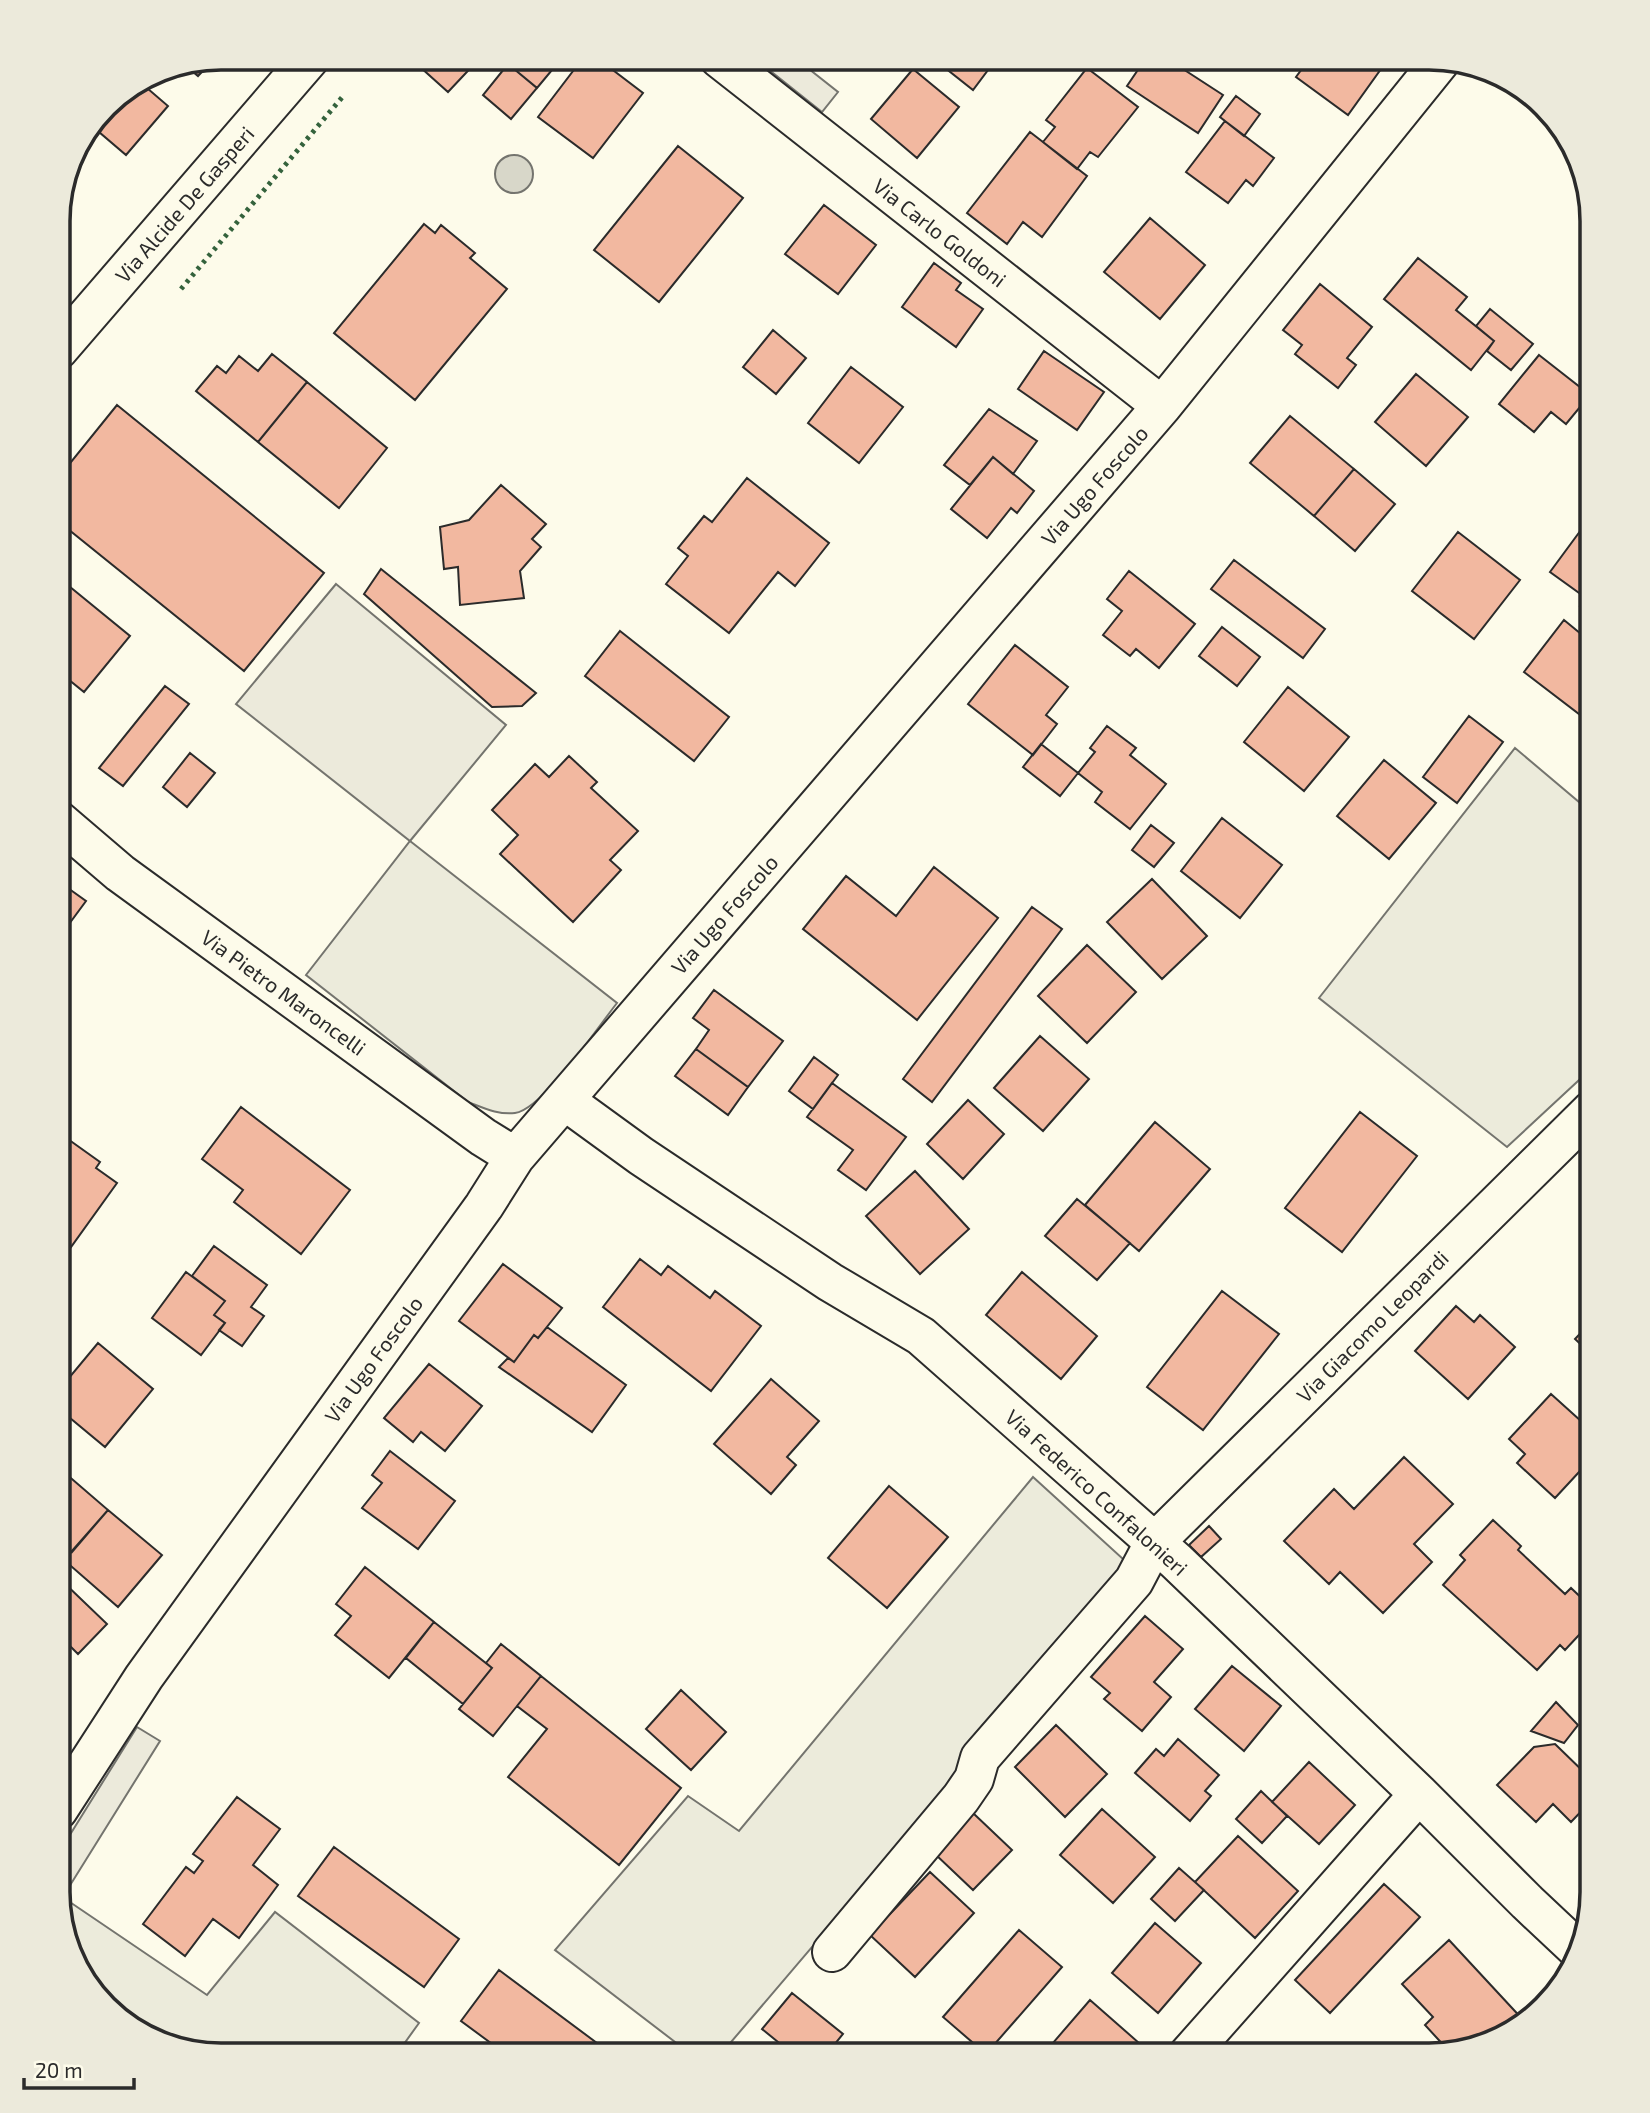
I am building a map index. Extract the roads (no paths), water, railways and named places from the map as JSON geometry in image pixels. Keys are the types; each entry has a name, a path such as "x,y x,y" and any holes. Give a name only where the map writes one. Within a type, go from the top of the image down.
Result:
{"street":[{"name":"Via Alcide De Gasperi","path":"70,336 300,70"},
{"name":"Via Carlo Goldoni","path":"734,70 1162,406"},
{"name":"Via Ugo Foscolo","path":"70,1791 144,1677 484,1206 515,1157 1162,406 1433,70"},
{"name":"Via Pietro Maroncelli","path":"70,830 120,873 472,1129 515,1157"},
{"name":"Via Federico Confalonieri","path":"564,1100 641,1156 830,1282 921,1336 1176,1561 1571,1943"},
{"name":"Via Giacomo Leopardi","path":"832,1952 961,1798 974,1779 980,1758 1134,1581 1154,1543 1580,1122"},
{"path":"1199,2043 1419,1794"}]}
